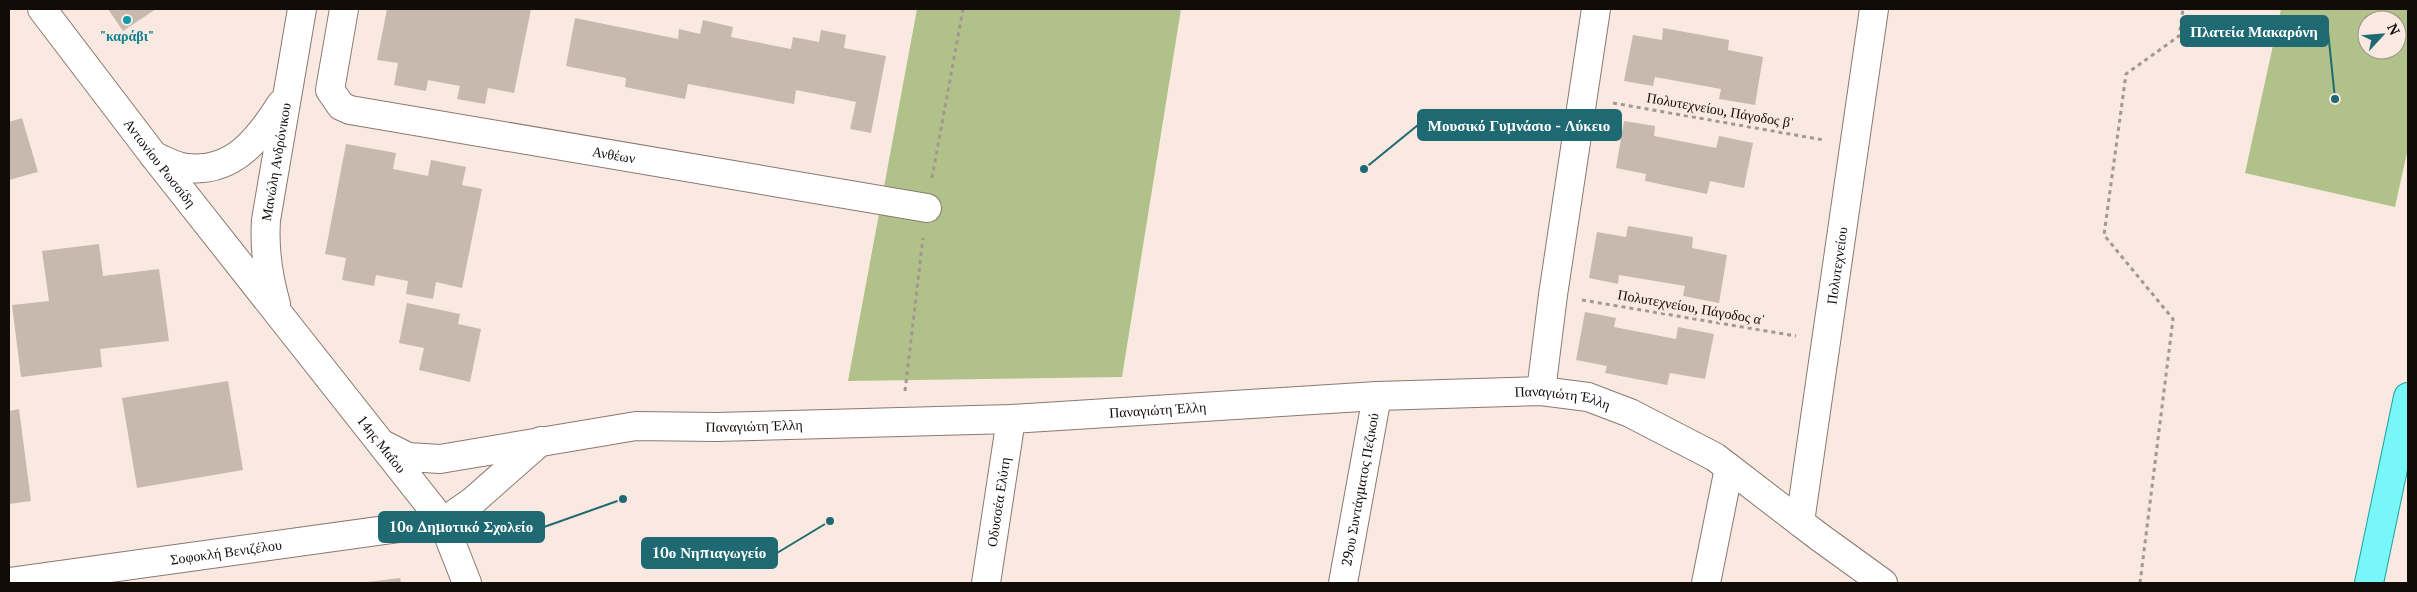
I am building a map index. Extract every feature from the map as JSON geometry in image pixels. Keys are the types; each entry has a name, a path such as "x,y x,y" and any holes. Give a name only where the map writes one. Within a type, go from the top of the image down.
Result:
{"main road":[{"path":"2369,583 2408,396"}],"street":[{"name":"Αντωνίου Ρωσσίδη","path":"42,9 279,316"},
{"name":"Μανώλη Ανδρόνικου","path":"279,316 268,277 264,246 266,220 302,9"},
{"name":"Ανθέων","path":"344,9 332,69 330,90 341,106 350,110 927,208"},
{"path":"1541,391 1552,295 1596,9"},
{"name":"Πολυτεχνείου","path":"1800,522 1874,9"},
{"path":"154,156 185,168 207,169 229,161 248,149 264,131 288,92"},
{"name":"14ης Μαΐου","path":"279,316 443,522 468,583"},
{"name":"Παναγιώτη Έλλη","path":"382,444 408,457 440,459 542,440 636,426 726,426 1011,419 1377,396 1541,391 1588,397 1630,413 1715,457 1883,583"},
{"name":"29ου Συντάγματος Πεζικού","path":"1343,583 1377,396"},
{"name":"Οδυσσέα Ελύτη","path":"986,583 1011,419"},
{"path":"443,522 473,501 542,440"},
{"path":"1706,583 1729,468"},
{"name":"Σοφοκλή Βενιζέλου","path":"9,582 443,522"}],"path":[{"path":"2140,583 2172,319 2104,236 2126,74 2179,36 2183,9"},
{"name":"Πολυτεχνείου, Πάγοδος β'","path":"1583,97 1854,146"},
{"name":"Πολυτεχνείου, Πάγοδος α'","path":"1552,295 1826,341"}],"green space":[{"path":"917,9 1181,9 1122,377 848,381"},
{"path":"2281,9 2408,9 2408,148 2395,207 2245,173"}],"building":[{"name":"\"καράβι\"","path":"108,9 156,9 123,31"},
{"path":"387,9 531,9 514,93 488,88 485,104 457,99 460,86 428,80 426,91 394,85 398,63 377,60"},
{"path":"575,18 678,39 679,29 700,34 703,20 733,27 731,37 791,49 793,37 819,42 821,30 846,35 844,48 886,56 871,133 850,129 856,102 796,90 794,104 688,84 685,99 625,87 626,78 566,66"},
{"path":"1663,28 1729,40 1728,50 1763,57 1755,105 1719,99 1721,89 1655,77 1653,86 1624,81 1633,35 1662,40"},
{"path":"22,118 38,172 9,180 9,122"},
{"path":"1624,121 1655,126 1654,136 1716,148 1719,136 1753,143 1744,188 1710,181 1707,194 1645,181 1646,174 1616,168"},
{"path":"346,144 396,153 393,169 428,176 431,160 466,167 462,185 482,189 462,288 436,282 433,299 406,294 408,281 376,275 374,286 342,280 346,258 325,254"},
{"path":"1628,226 1693,237 1692,248 1727,255 1719,303 1683,296 1685,286 1619,275 1618,284 1589,278 1597,232 1626,237"},
{"path":"99,244 103,276 159,269 169,341 100,349 102,367 21,377 12,305 49,301 42,251"},
{"path":"407,303 460,314 458,324 481,329 470,382 419,370 424,348 399,343"},
{"path":"1585,312 1616,318 1614,327 1676,339 1678,327 1714,334 1705,379 1670,373 1667,385 1605,373 1607,366 1576,360"},
{"path":"228,381 243,470 137,488 122,398"},
{"path":"19,409 31,501 9,504 9,411"},
{"path":"400,578 401,583 367,583 367,582"}],"place":[{"name":"\"καράβι\"","path":"127,20"},
{"name":"Πλατεία Μακαρόνη","path":"2335,99"},
{"name":"Μουσικό Γυμνάσιο - Λύκειο","path":"1364,169"},
{"name":"10ο Δημοτικό Σχολείο","path":"623,499"},
{"name":"10ο Νηπιαγωγείο","path":"830,521"}]}
